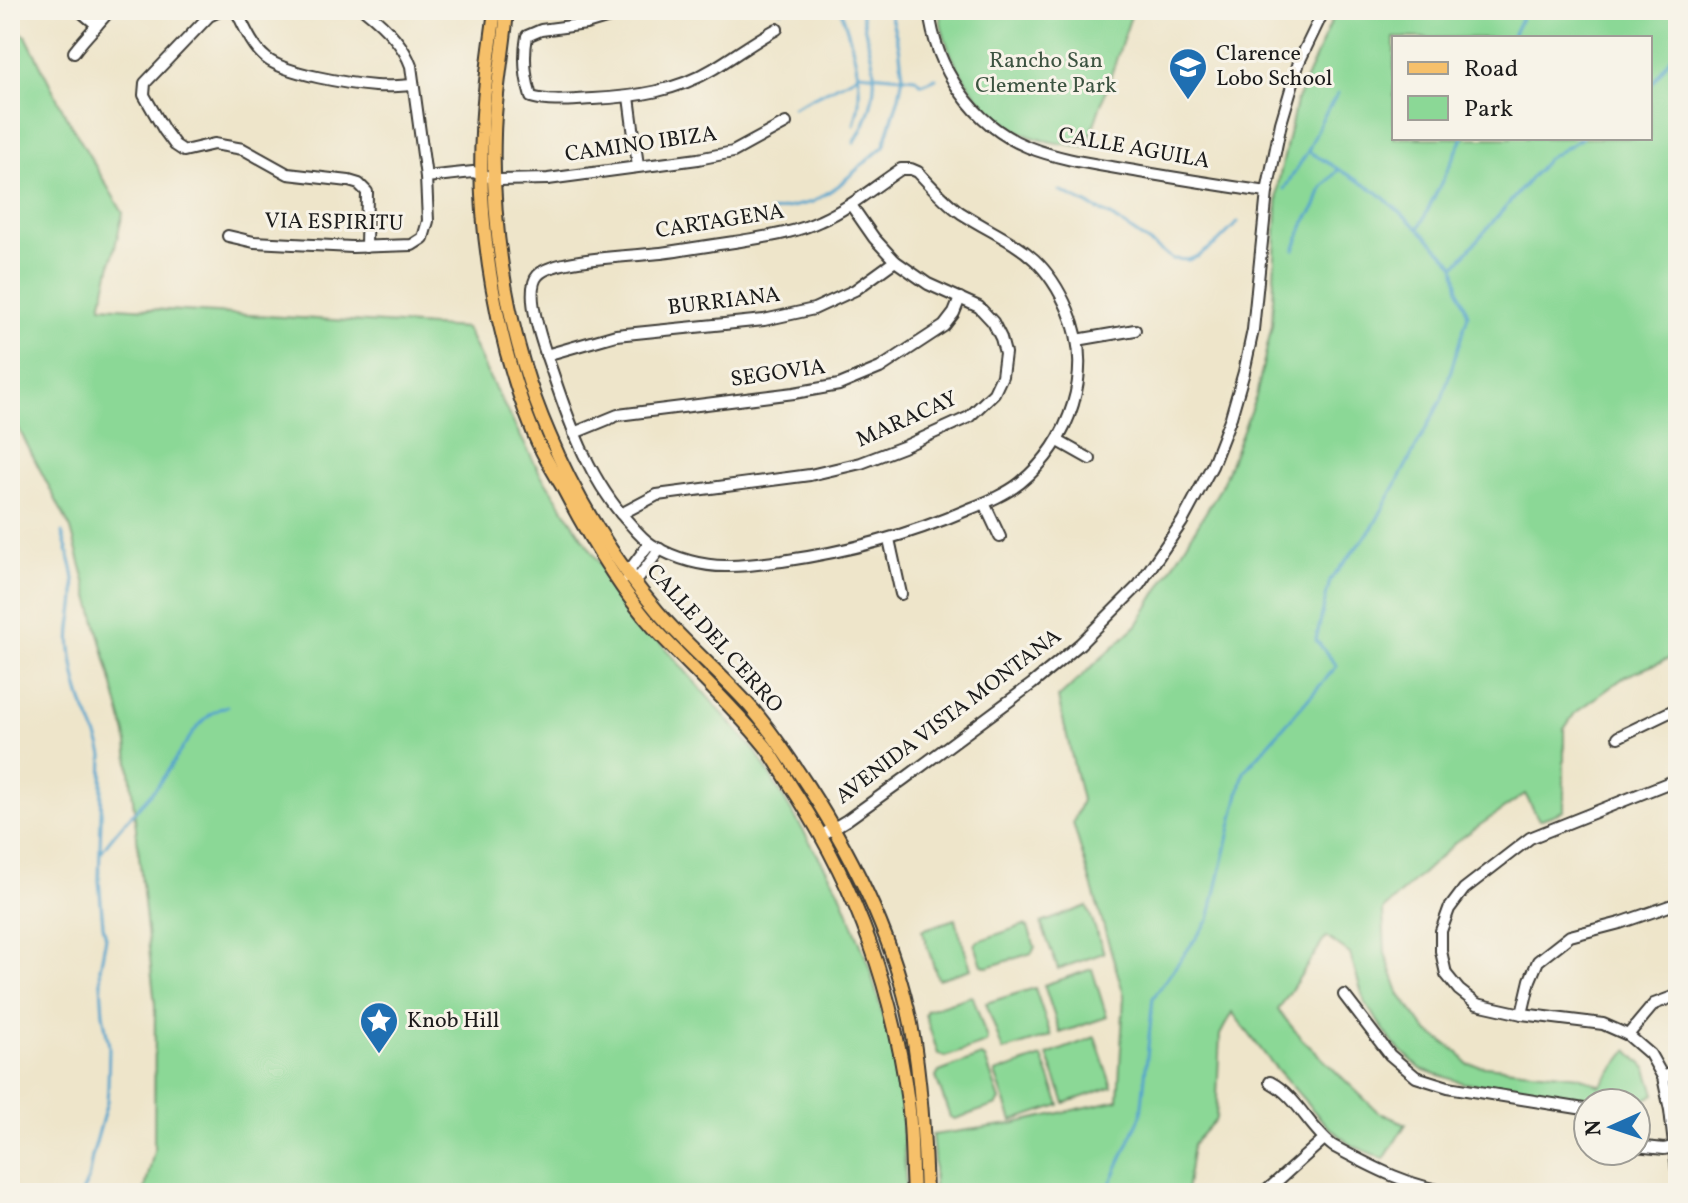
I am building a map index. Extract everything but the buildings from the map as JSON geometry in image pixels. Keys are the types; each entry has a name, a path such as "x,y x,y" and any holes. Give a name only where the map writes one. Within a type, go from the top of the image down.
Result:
{"main road":[{"name":"CALLE DEL CERRO","path":"495,10 484,101 481,175 486,248 516,385 535,437 580,519 626,580 752,709 781,746 834,827 867,890 891,949 910,1022 922,1100 926,1193"},
{"name":"CALLE DEL CERRO","path":"507,10 496,103 495,178 499,247 528,380 548,434 577,493 652,625 767,749 822,835 851,895 876,955 895,1027 908,1104 913,1193"}],"street":[{"path":"79,10 97,25"},
{"path":"74,52 110,10"},
{"path":"222,10 209,16 145,83 144,95 164,130 184,151 214,144 243,149 288,174 359,184 367,192 366,247"},
{"path":"236,10 263,57 276,65 377,86 413,85"},
{"path":"365,10 400,43 407,55 426,177"},
{"path":"633,10 586,24 541,30 527,36 524,50 526,80 531,97 545,101 629,97 678,86 712,70 777,29"},
{"name":"CALLE AGUILA","path":"929,10 931,29 939,52 955,84 983,117 1024,145 1082,162 1267,192"},
{"name":"AVENIDA VISTA MONTANA","path":"822,835 904,779 1032,684 1080,644 1139,585 1182,522 1212,466 1244,372 1253,330 1267,192 1281,123 1299,62 1324,10"},
{"path":"629,97 638,166"},
{"name":"CAMINO IBIZA","path":"426,177 473,172 495,178 548,179 698,159 733,152 786,123"},
{"name":"CARTAGENA","path":"546,355 536,321 533,283 544,270 568,263 663,253 788,233 821,221 851,205 904,169 915,170 958,211 1013,242 1036,259 1052,280 1069,312 1077,340"},
{"name":"VIA ESPIRITU","path":"228,236 254,242 366,247 412,245 423,238 428,221 426,177"},
{"name":"MARACAY","path":"621,514 657,495 810,475 861,463 969,417 994,393 1002,376 1005,353 993,322 979,307 928,284 895,261 851,205"},
{"name":"BURRIANA","path":"546,355 616,335 764,320 814,309 855,290 895,261"},
{"name":"SEGOVIA","path":"574,433 618,415 839,385 880,368 944,326 960,298"},
{"path":"546,355 574,433 601,487 621,514 655,547 696,563 728,566 847,551 939,522 1016,486 1058,441 1071,412 1080,374 1077,340 1135,330"},
{"path":"1058,441 1090,459"},
{"path":"984,503 1000,537"},
{"path":"889,539 901,594"},
{"path":"626,580 639,577 655,547"},
{"path":"1618,737 1678,708"},
{"path":"1678,779 1530,838 1464,889 1449,909 1441,931 1446,974 1459,990 1477,1004 1522,1014 1603,1024 1628,1035 1650,1054 1663,1077 1677,1146 1678,1180"},
{"path":"1522,1014 1538,961 1570,936 1678,903"},
{"path":"1344,995 1390,1055 1416,1077 1448,1087 1572,1107"},
{"path":"1628,1035 1654,1004 1678,995"},
{"path":"1663,1077 1678,1071"},
{"path":"1270,1082 1284,1089 1324,1139 1360,1161 1397,1178 1431,1189 1458,1193"},
{"path":"1264,1193 1324,1139"},
{"path":"1652,1148 1677,1146"}],"green space":[{"name":"Rancho San Clemente Park","path":"939,10 1133,10 1091,134 1090,147 1029,136 996,115 969,85 958,67 942,29"},
{"path":"1338,10 1678,10 1678,655 1626,676 1575,713 1564,729 1564,811 1539,820 1525,794 1457,841 1383,910 1385,953 1400,995 1427,1031 1459,1053 1467,1064 1579,1076 1600,1086 1628,1050 1647,1069 1655,1094 1652,1096 1652,1087 1572,1087 1572,1095 1463,1083 1421,1069 1393,1043 1365,1003 1350,954 1326,937 1278,1010 1301,1038 1378,1112 1406,1124 1384,1159 1351,1145 1326,1125 1232,1012 1220,1035 1216,1119 1193,1144 1186,1193 934,1193 932,1135 1011,1124 1118,1100 1124,995 1073,823 1082,800 1058,698 1137,625 1221,487 1256,396 1272,325 1278,184 1296,102"},
{"path":"10,25 26,36 66,116 123,213 101,306 466,328 540,473 626,603 756,752 840,892 868,963 891,1043 901,1096 906,1193 144,1193 154,1151 155,1005 126,734 71,529 10,412"},
{"path":"1087,906 1104,953 1058,969 1041,923"},
{"path":"955,919 971,969 938,979 922,930"},
{"path":"1024,925 1028,927 1035,947 1032,953 988,967 982,965 975,945 978,941"},
{"path":"1092,969 1107,1017 1060,1033 1044,985"},
{"path":"1035,988 1051,1036 1003,1051 986,1003"},
{"path":"971,996 986,1043 945,1057 938,1054 925,1014 927,1010"},
{"path":"1095,1037 1112,1087 1065,1103 1047,1055"},
{"path":"981,1056 985,1058 1000,1100 997,1105 955,1119 950,1117 936,1077 939,1072"},
{"path":"1042,1057 1060,1105 1012,1121 995,1073"}],"waterway":[{"path":"841,10 858,77 859,103 854,125"},
{"path":"854,143 870,109 874,91 873,64 861,10"},
{"path":"769,212 813,202 838,186 884,146 903,76 889,10"},
{"path":"1513,36 1525,10"},
{"path":"1652,84 1678,47"},
{"path":"793,107 858,73 915,78 922,84 936,78"},
{"path":"1284,189 1338,93"},
{"path":"1419,228 1462,140"},
{"path":"1456,265 1547,159 1579,140"},
{"path":"1106,1193 1141,1115 1153,998 1209,920 1244,772 1337,666 1316,640 1330,580 1373,527 1442,399 1468,315 1459,290 1455,265 1377,192 1308,151"},
{"path":"1294,250 1322,188 1338,170"},
{"path":"1060,191 1109,215 1173,259 1188,260 1199,256 1238,222"},
{"path":"62,533 75,586 70,641 74,671 82,703 103,755 99,880 106,937 100,968 109,1046 108,1086 107,1102 82,1193"},
{"path":"101,852 162,780 195,730 205,719 227,706"}],"place":[{"name":"Clarence Lobo School","path":"1188,101"},
{"name":"Knob Hill","path":"379,1055"}]}
